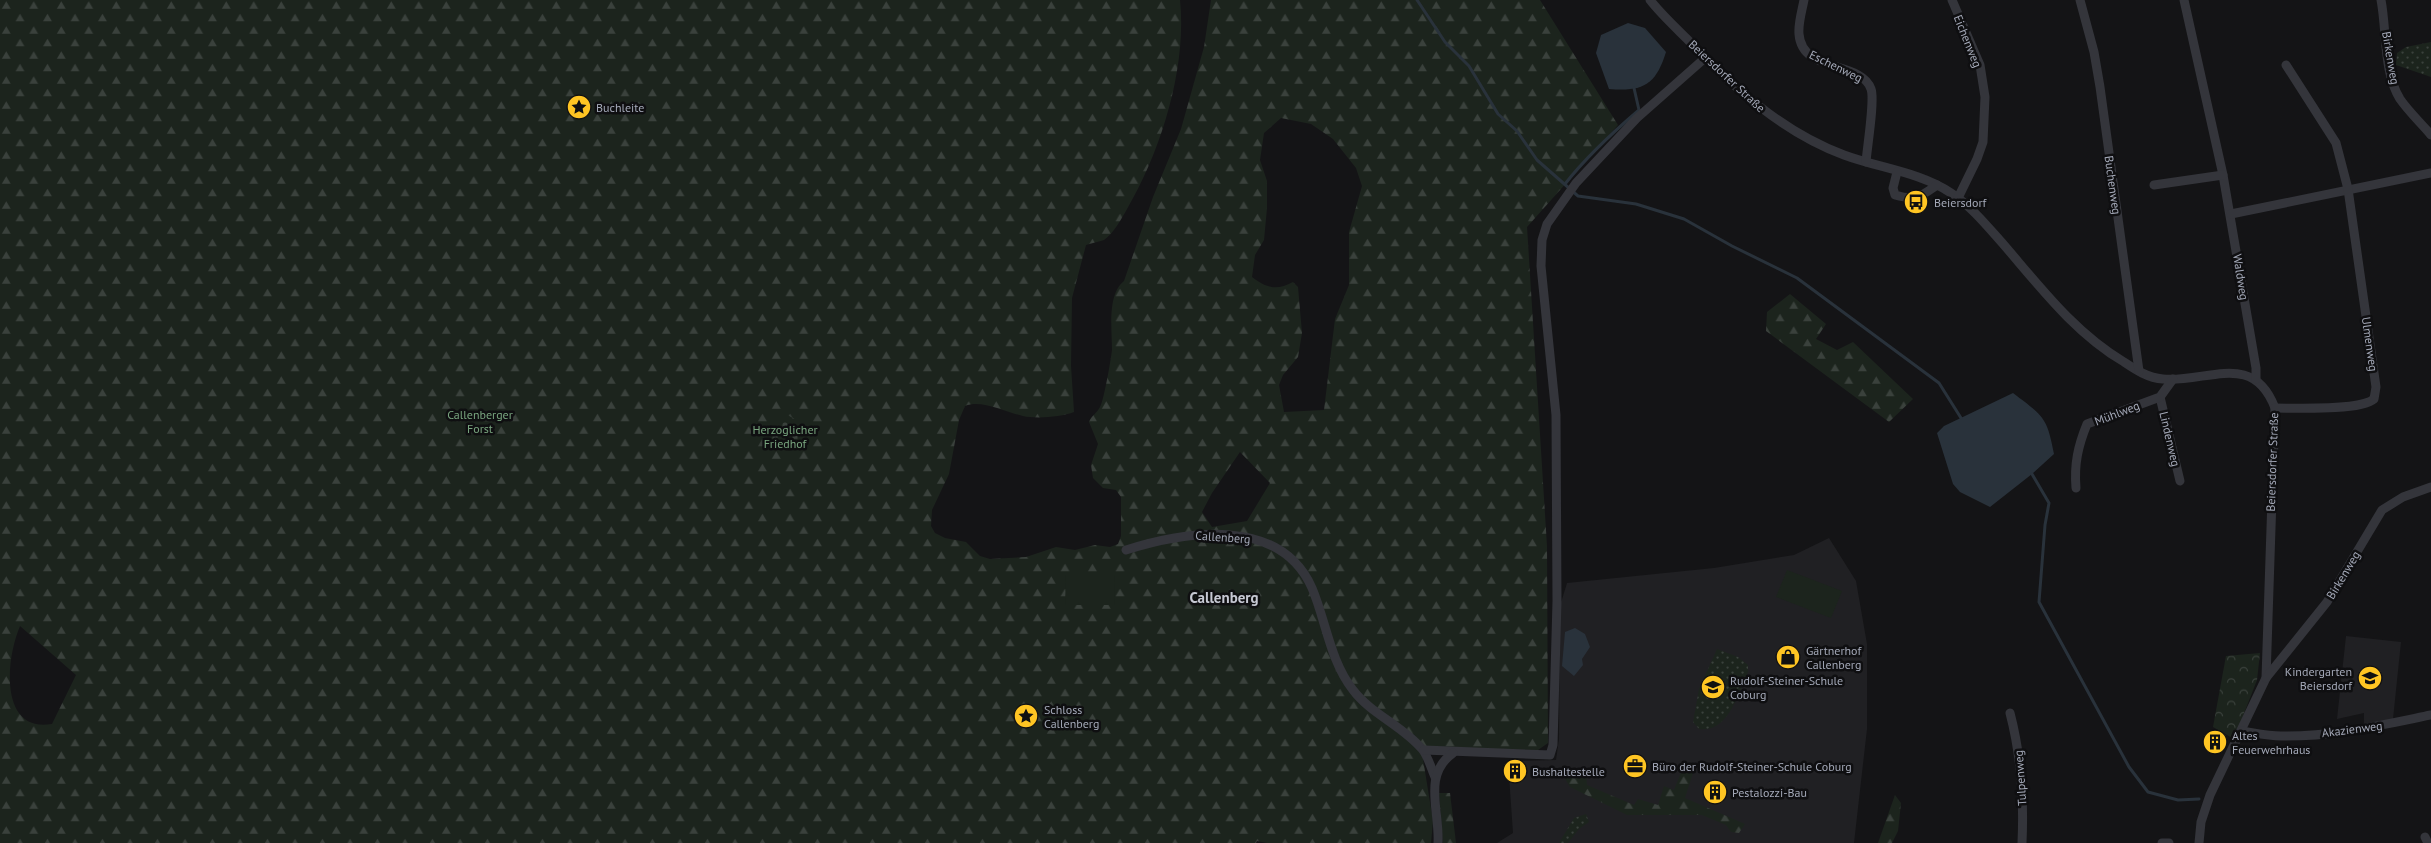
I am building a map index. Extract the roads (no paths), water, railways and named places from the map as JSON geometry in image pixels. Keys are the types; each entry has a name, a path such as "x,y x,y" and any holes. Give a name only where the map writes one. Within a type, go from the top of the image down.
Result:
{"street":[{"name":"Eschenweg","path":"1804,0 1799,32 1806,51 1826,64 1861,77 1866,81 1872,92 1866,162"},
{"name":"Eichenweg","path":"1952,0 1980,65 1986,97 1983,142 1977,160 1958,198"},
{"name":"Buchenweg","path":"2080,0 2094,52 2100,87 2139,371"},
{"name":"Waldweg","path":"2184,0 2231,214 2256,379"},
{"name":"Birkenweg","path":"2381,0 2394,87 2400,99 2431,135"},
{"name":"Beiersdorfer Straße","path":"1653,1 1704,58 1745,96 1775,118 1827,148 1897,172 1923,178 1958,198 1998,238 2077,328 2106,351 2139,371 2162,379 2226,373 2256,379 2270,394 2275,408 2266,678 2210,795 2201,822 2199,843"},
{"path":"1438,843 1435,776 1424,750 1453,753 1550,755 1553,745 1557,601 1556,415 1541,266 1542,240 1547,224 1576,183 1637,118 1704,58"},
{"name":"Ulmenweg","path":"2275,408 2343,407 2368,403 2374,399 2376,387 2348,190 2336,143 2286,65"},
{"path":"1897,172 1893,188 1895,194 1910,199 1937,185"},
{"path":"2231,214 2431,173"},
{"path":"2154,185 2223,175"},
{"path":"2160,397 2173,379"},
{"name":"Lindenweg","path":"2160,397 2180,481"},
{"name":"Mühlweg","path":"2076,488 2074,469 2078,446 2087,424 2160,397"},
{"name":"Birkenweg","path":"2266,678 2327,602 2382,510 2403,497 2431,488"},
{"name":"Callenberg","path":"1126,550 1179,536 1198,534 1248,538 1270,544 1286,554 1301,569 1312,588 1332,649 1352,690 1361,700 1402,729 1424,750"},
{"name":"Tulpenweg","path":"2010,713 2018,745 2022,843"},
{"name":"Akazienweg","path":"2242,731 2279,736 2320,733 2378,726 2431,715"},
{"path":"1435,776 1439,766 1453,753"},
{"path":"2162,843 2169,843"}],"waterway":[{"path":"1417,0 1445,42 1469,66 1498,114 1517,131 1537,160 1578,196 1636,204 1684,219 1732,246 1797,278 1939,383 1961,418"},
{"path":"1565,184 1600,145 1639,110 1634,88"},
{"path":"2032,474 2049,503 2045,525 2039,602 2129,767 2148,792 2178,800 2199,799"}],"place":[{"name":"Buchleite","path":"579,107"},
{"name":"Beiersdorf","path":"1916,202"},
{"name":"Gärtnerhof Callenberg","path":"1788,657"},
{"name":"Kindergarten Beiersdorf","path":"2370,678"},
{"name":"Rudolf-Steiner-Schule Coburg","path":"1713,687"},
{"name":"Schloss Callenberg","path":"1026,716"},
{"name":"Altes Feuerwehrhaus","path":"2215,742"},
{"name":"Büro der Rudolf-Steiner-Schule Coburg","path":"1635,766"},
{"name":"Bushaltestelle","path":"1515,771"},
{"name":"Pestalozzi-Bau","path":"1715,792"}],"district":[{"name":"Callenberg","path":"1224,597"}],"park label":[{"name":"Callenberger Forst","path":"480,421"},
{"name":"Herzoglicher Friedhof","path":"785,436"}]}
